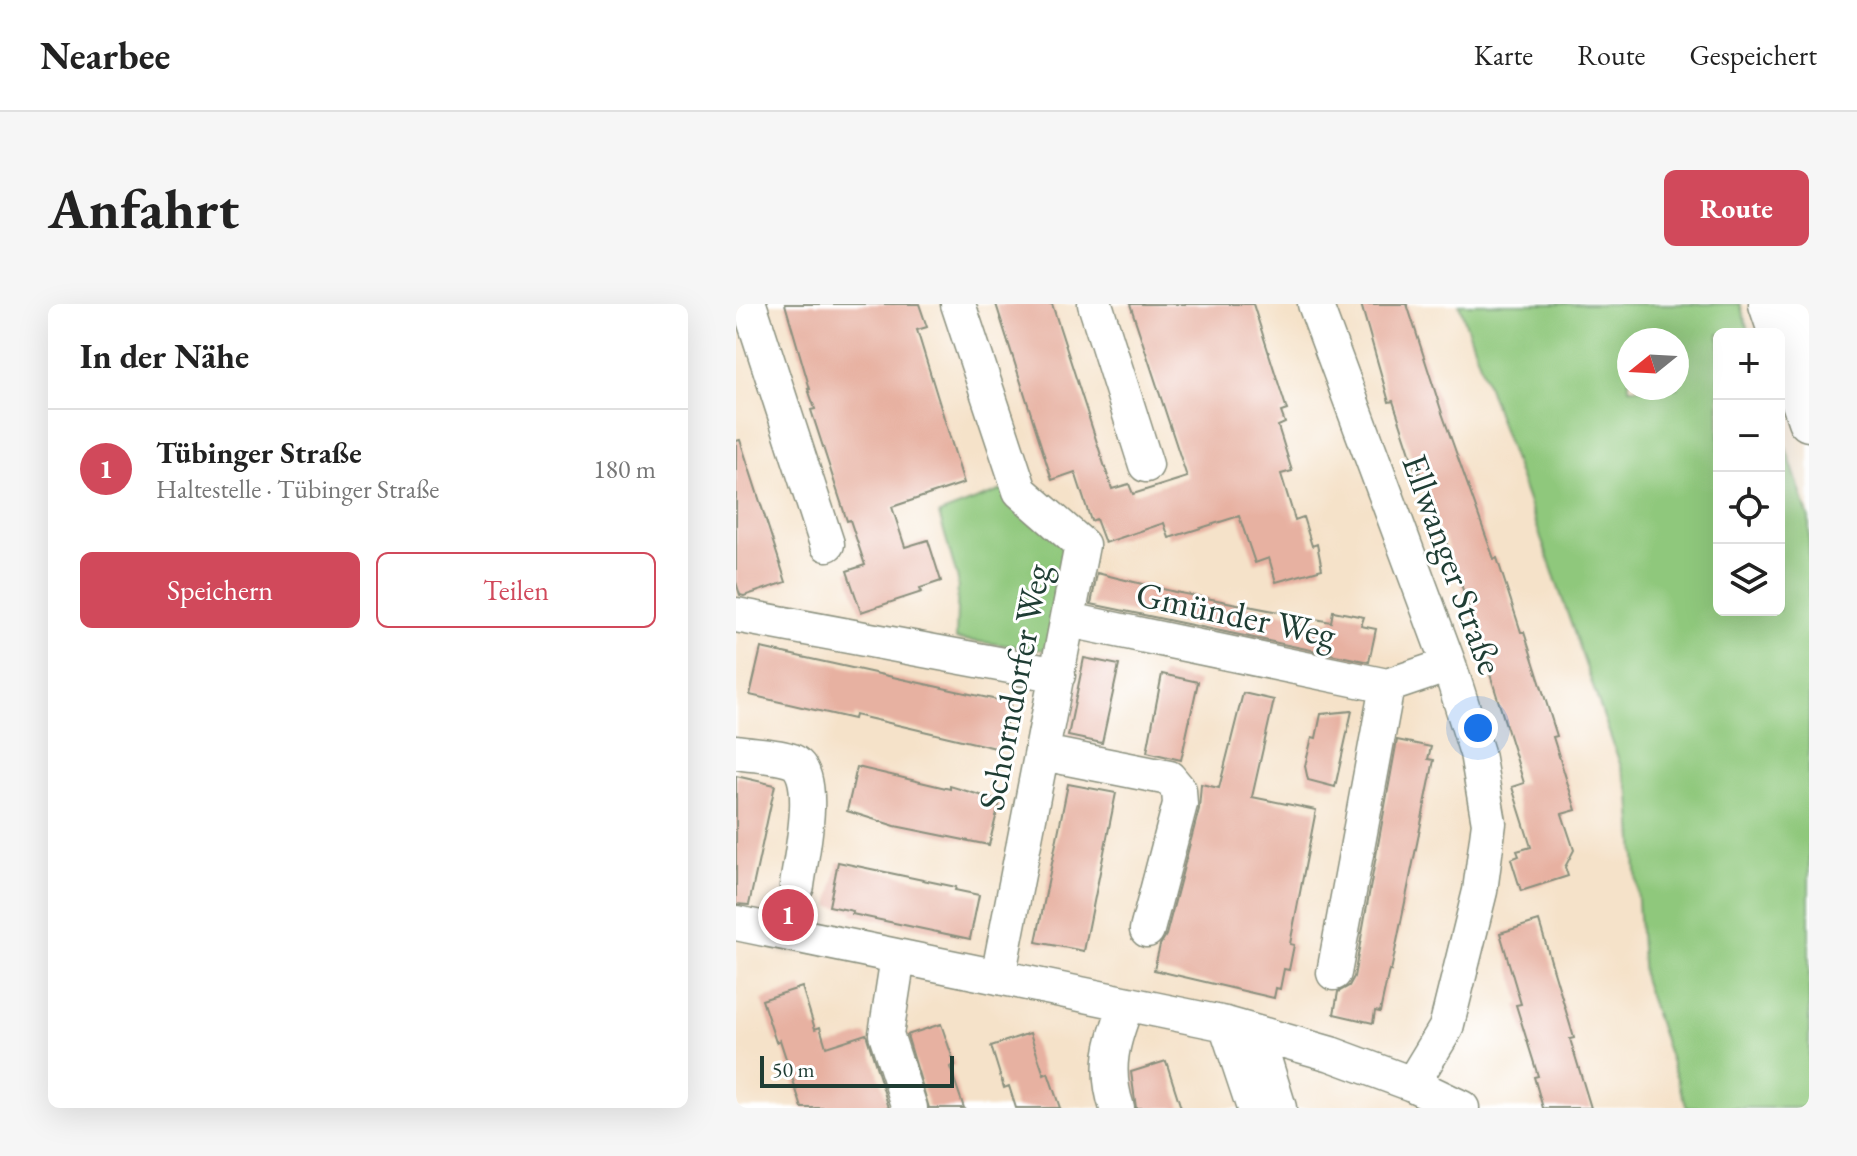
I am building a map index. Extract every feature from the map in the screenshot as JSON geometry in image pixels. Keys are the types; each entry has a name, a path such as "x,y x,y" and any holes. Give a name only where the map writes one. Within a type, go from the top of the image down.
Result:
{"main road":[{"path":"1770,304 1809,420"},
{"path":"1804,304 1809,335"}],"street":[{"path":"749,304 827,544"},
{"name":"Schorndorfer Weg","path":"958,304 1020,491 1082,545 998,977"},
{"path":"1095,304 1146,465"},
{"name":"Ellwanger Straße","path":"1315,304 1449,665 1477,753 1489,823 1480,891 1446,1028 1412,1084"},
{"path":"736,615 1058,675"},
{"name":"Gmünder Weg","path":"1069,620 1387,686"},
{"path":"1334,973 1387,686 1449,665"},
{"path":"736,752 793,761 802,769 808,794 797,886"},
{"path":"1043,753 1169,778 1179,790 1180,804 1147,930"},
{"path":"736,923 1241,1029 1331,1054 1412,1084 1462,1108"},
{"path":"898,957 886,1034 910,1108"},
{"path":"1117,1108 1110,1088 1112,1043 1127,1004"},
{"path":"1241,1029 1254,1108"},
{"path":"1241,1029 1279,1108"}],"green space":[{"path":"1459,304 1740,304 1747,328 1713,328 1713,616 1785,616 1785,445 1809,519 1809,1108 1687,1108 1643,978 1631,795"},
{"path":"1005,489 1068,545 1053,651 956,639 958,580 939,514"}],"building":[{"path":"785,304 919,304 927,327 917,330 964,483 892,507 905,547 928,540 941,581 920,588 922,592 861,612 847,571 865,565 850,520 847,521 811,410 815,409"},
{"path":"996,304 1052,304 1112,489 1129,484 1133,494 1187,477 1130,304 1253,304 1287,410 1281,412 1285,423 1278,426 1292,471 1281,474 1295,520 1303,517 1312,546 1317,544 1322,569 1276,582 1269,558 1255,563 1239,516 1169,538 1164,523 1105,543 1096,519 1091,521 1075,472 1052,480"},
{"path":"1361,304 1407,304 1494,559 1497,558 1521,632 1524,632 1557,736 1553,737 1576,810 1562,814 1574,850 1565,867 1568,876 1521,891 1511,859 1519,856 1517,851 1531,847 1512,787 1524,783 1444,536 1441,537 1420,473 1417,474 1393,401 1389,402"},
{"path":"740,440 786,582 744,596 740,595 736,582 736,441"},
{"path":"1097,573 1175,592 1331,622 1333,611 1364,617 1361,626 1376,629 1369,662 1091,604"},
{"path":"761,648 1011,703 1000,749 855,715 854,719 750,695"},
{"path":"1084,658 1119,665 1102,743 1068,736"},
{"path":"1162,674 1198,682 1181,760 1147,752"},
{"path":"1243,693 1274,700 1252,797 1316,810 1290,944 1294,945 1289,970 1284,969 1280,989 1276,988 1274,998 1154,970 1199,809 1201,784 1219,788"},
{"path":"1352,711 1335,787 1308,780 1305,766 1321,714"},
{"path":"1397,740 1431,747 1428,759 1434,760 1391,971 1380,1012 1375,1011 1373,1023 1334,1014 1338,992 1349,986 1354,977"},
{"path":"857,767 950,789 950,786 1000,801 989,845 895,826 847,811"},
{"path":"736,776 775,785 749,905 736,904"},
{"path":"1068,784 1116,793 1084,951 1036,942"},
{"path":"838,862 956,887 955,890 979,895 970,939 852,914 853,911 829,906"},
{"path":"1539,921 1591,1108 1543,1108 1534,1077 1538,1076 1516,1005 1521,1004 1500,933"},
{"path":"802,987 815,1029 820,1027 826,1047 866,1034 889,1108 802,1108 780,1040 776,1042 762,1000"},
{"path":"941,1024 955,1065 950,1067 964,1108 929,1108 907,1035"},
{"path":"1030,1033 1044,1075 1048,1073 1060,1108 1016,1108 1009,1086 1004,1088 991,1046"},
{"path":"1166,1061 1181,1108 1136,1108 1131,1072"}],"place":[{"name":"Tübinger Straße","path":"788,915"}]}
